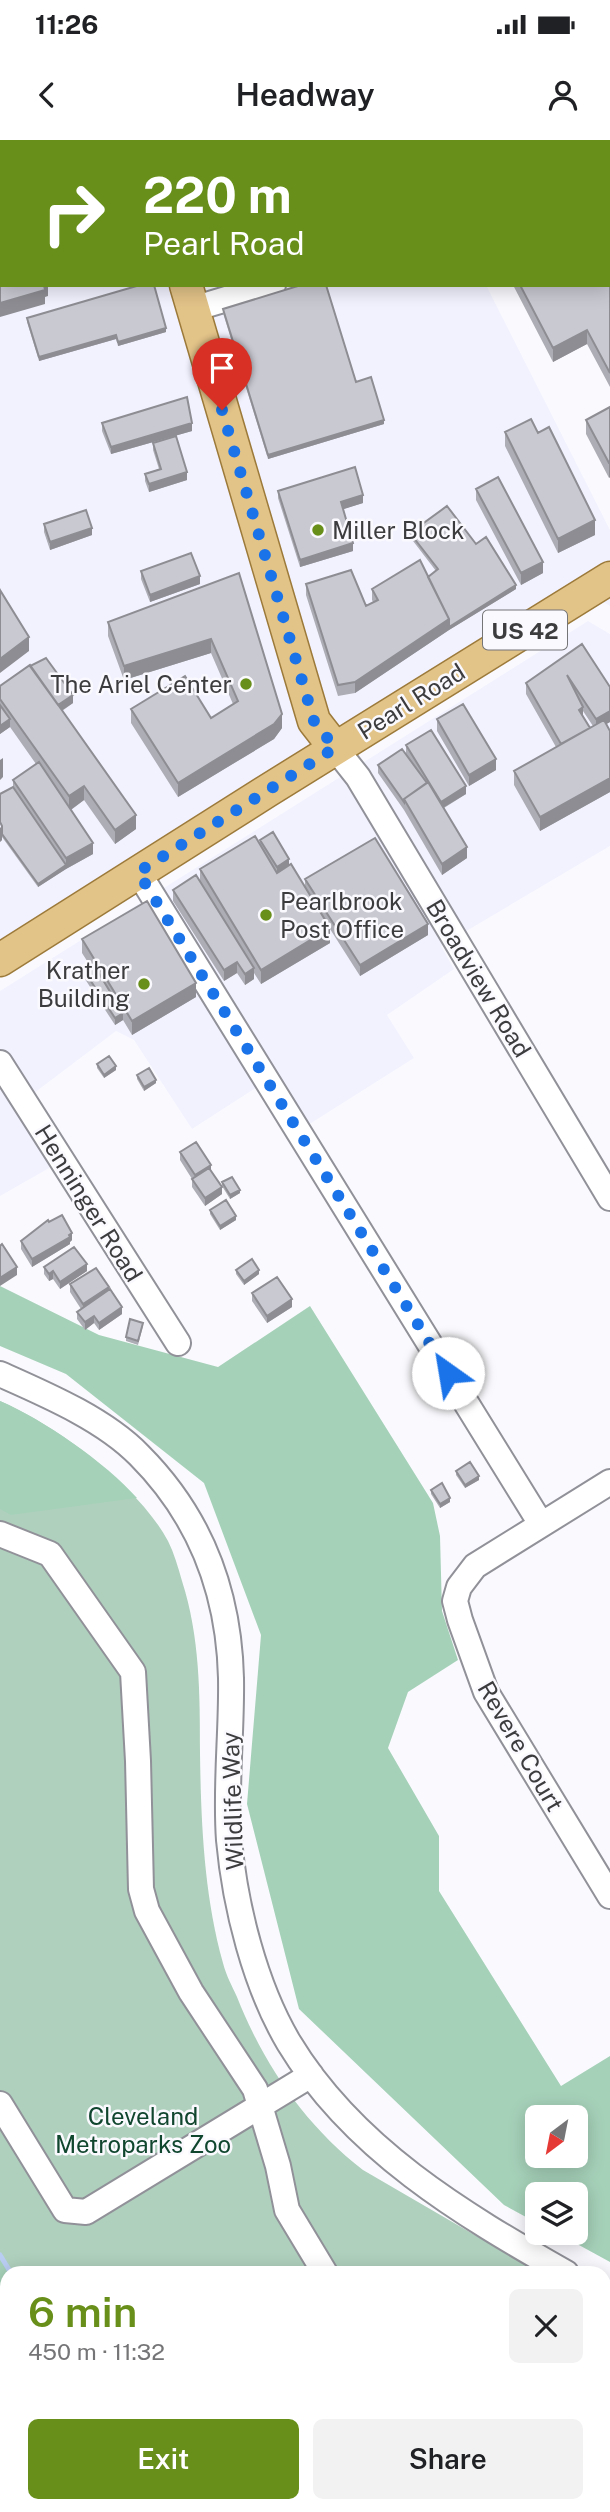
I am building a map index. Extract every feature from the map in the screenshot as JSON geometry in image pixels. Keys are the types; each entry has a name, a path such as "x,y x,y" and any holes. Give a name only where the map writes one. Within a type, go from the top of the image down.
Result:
{"main road":[{"name":"Broadview Road","path":"189,297 314,721 335,748"},
{"name":"Pearl Road","path":"0,960 335,748 602,592"}],"street":[{"path":"189,297 259,287"},
{"name":"Broadview Road","path":"335,748 358,777 610,1198"},
{"path":"138,872 541,1524 610,1482"},
{"name":"Henninger Road","path":"0,1063 177,1343"},
{"name":"Wildlife Way","path":"0,1374 90,1418 138,1453 173,1494 202,1542 220,1591 228,1636 231,1679 229,1839 237,1895 251,1953 269,2002 288,2042 311,2075 359,2131 393,2161 481,2221 555,2266"},
{"name":"Revere Court","path":"541,1524 475,1566 459,1587 456,1601 460,1620 486,1692 610,1896"},
{"path":"0,1534 50,1553 132,1672 138,1761 141,1889 147,1911 191,1992 255,2089 278,2166 286,2210 321,2266"},
{"path":"0,2104 65,2210 86,2212 311,2075"}],"shaded area":[{"path":"0,287 187,287 193,308 266,287 487,287 610,530 610,606 586,592 0,960"},
{"path":"588,621 610,634 610,846 441,946 454,969 387,1015 414,1058 308,1125 276,1075 192,1129 134,1040 116,1031 13,1109 51,1167 0,1196 0,991"}],"green space":[{"path":"0,1286 99,1335 218,1367 310,1306 433,1503 440,1536 442,1611 458,1660 408,1692 388,1748 439,1836 439,1891 561,2086 610,2056 610,2262 579,2245 588,2245 588,2182 525,2182 525,2216 504,2205 299,2009 247,1804 261,1635 204,1483 66,1374 0,1346"},
{"name":"Cleveland Metroparks Zoo","path":"0,1401 46,1426 94,1459 137,1499 155,1520 172,1550 188,1602 196,1644 203,1832 217,1937 227,1976 273,2070 323,2134 363,2170 528,2266 0,2266"},
{"path":"0,1401 73,1443 108,1470 137,1498 11,1515 0,1509"},
{"path":"0,2255 7,2266 0,2266"}],"building":[{"path":"0,287 44,287 45,290 0,303"},
{"path":"133,287 155,287 166,328 118,342 116,335 39,357 27,318"},
{"path":"294,287 327,287 356,382 371,377 384,420 268,455 223,309"},
{"path":"521,287 610,287 610,373 587,330 553,348"},
{"path":"187,397 192,423 111,447 102,423"},
{"path":"610,407 610,463 609,463 586,420"},
{"path":"531,419 538,433 549,427 595,520 558,539 505,432"},
{"path":"176,436 187,472 149,484 145,474 161,469 153,443"},
{"name":"Miller Block","path":"355,467 363,495 341,502 353,543 300,560 278,491"},
{"path":"498,477 543,562 521,573 476,489"},
{"path":"447,506 476,544 486,537 516,585 449,627 449,619 428,577 438,569 410,533"},
{"path":"86,510 92,528 50,542 44,524"},
{"path":"191,553 200,576 150,595 141,571"},
{"path":"420,560 449,619 355,682 338,685 306,584 351,570 366,606 378,600 372,589"},
{"path":"239,573 282,714 274,724 178,783 131,709 185,676 211,718 238,701 211,639 124,666 108,622"},
{"path":"0,590 29,637 0,659"},
{"path":"582,644 610,687 610,711 596,719 567,675 583,707 579,710 590,728 561,744 526,683"},
{"path":"46,658 73,695 58,705 30,666"},
{"path":"30,665 136,815 115,830 84,786 69,796 0,699 0,686"},
{"path":"463,704 496,759 469,775 437,719"},
{"path":"0,705 10,719 0,726"},
{"path":"604,720 610,731 610,778 540,817 514,771"},
{"path":"431,730 466,786 441,802 406,745"},
{"path":"402,749 427,783 404,799 404,802 378,765"},
{"path":"39,762 93,843 66,858 13,780"},
{"path":"428,782 467,847 442,864 404,799"},
{"path":"13,787 66,865 38,884 2,834 0,794"},
{"path":"273,832 289,859 277,867 260,840"},
{"name":"Pearlbrook Post Office","path":"255,836 277,873 291,864 330,928 261,970 200,869"},
{"path":"375,838 428,924 360,965 305,879"},
{"path":"196,875 254,968 245,974 237,962 224,970 173,890"},
{"name":"Krather Building","path":"147,901 196,983 132,1021 82,939"},
{"path":"92,962 123,1013 115,1018 83,969"},
{"path":"109,1056 116,1066 104,1075 97,1064"},
{"path":"149,1068 156,1080 144,1087 137,1075"},
{"path":"196,1142 211,1165 195,1175 180,1152"},
{"path":"209,1168 222,1187 205,1198 192,1179"},
{"path":"232,1177 240,1190 230,1195 222,1182"},
{"path":"226,1200 236,1216 220,1226 210,1210"},
{"path":"62,1215 72,1233 70,1237 32,1259 21,1241 48,1220 49,1222"},
{"path":"2,1244 17,1267 0,1278 0,1246"},
{"path":"74,1247 87,1264 60,1282 53,1271 49,1274 44,1267"},
{"path":"252,1259 259,1270 244,1281 236,1270"},
{"path":"96,1268 109,1287 83,1304 70,1284"},
{"path":"277,1277 292,1299 267,1316 252,1293"},
{"path":"110,1289 122,1307 99,1323 94,1316 85,1322 77,1312"},
{"path":"130,1319 143,1323 138,1341 126,1337"},
{"path":"470,1462 479,1476 465,1485 456,1471"},
{"path":"442,1483 450,1498 440,1504 431,1490"}],"waterway":[{"path":"0,2255 7,2266"}],"place":[{"name":"Miller Block","path":"318,530"},
{"name":"The Ariel Center","path":"246,684"},
{"name":"Pearlbrook Post Office","path":"266,915"},
{"name":"Krather Building","path":"144,984"}],"route":[{"path":"222,410 314,721 335,748 138,872 448,1373"}]}
